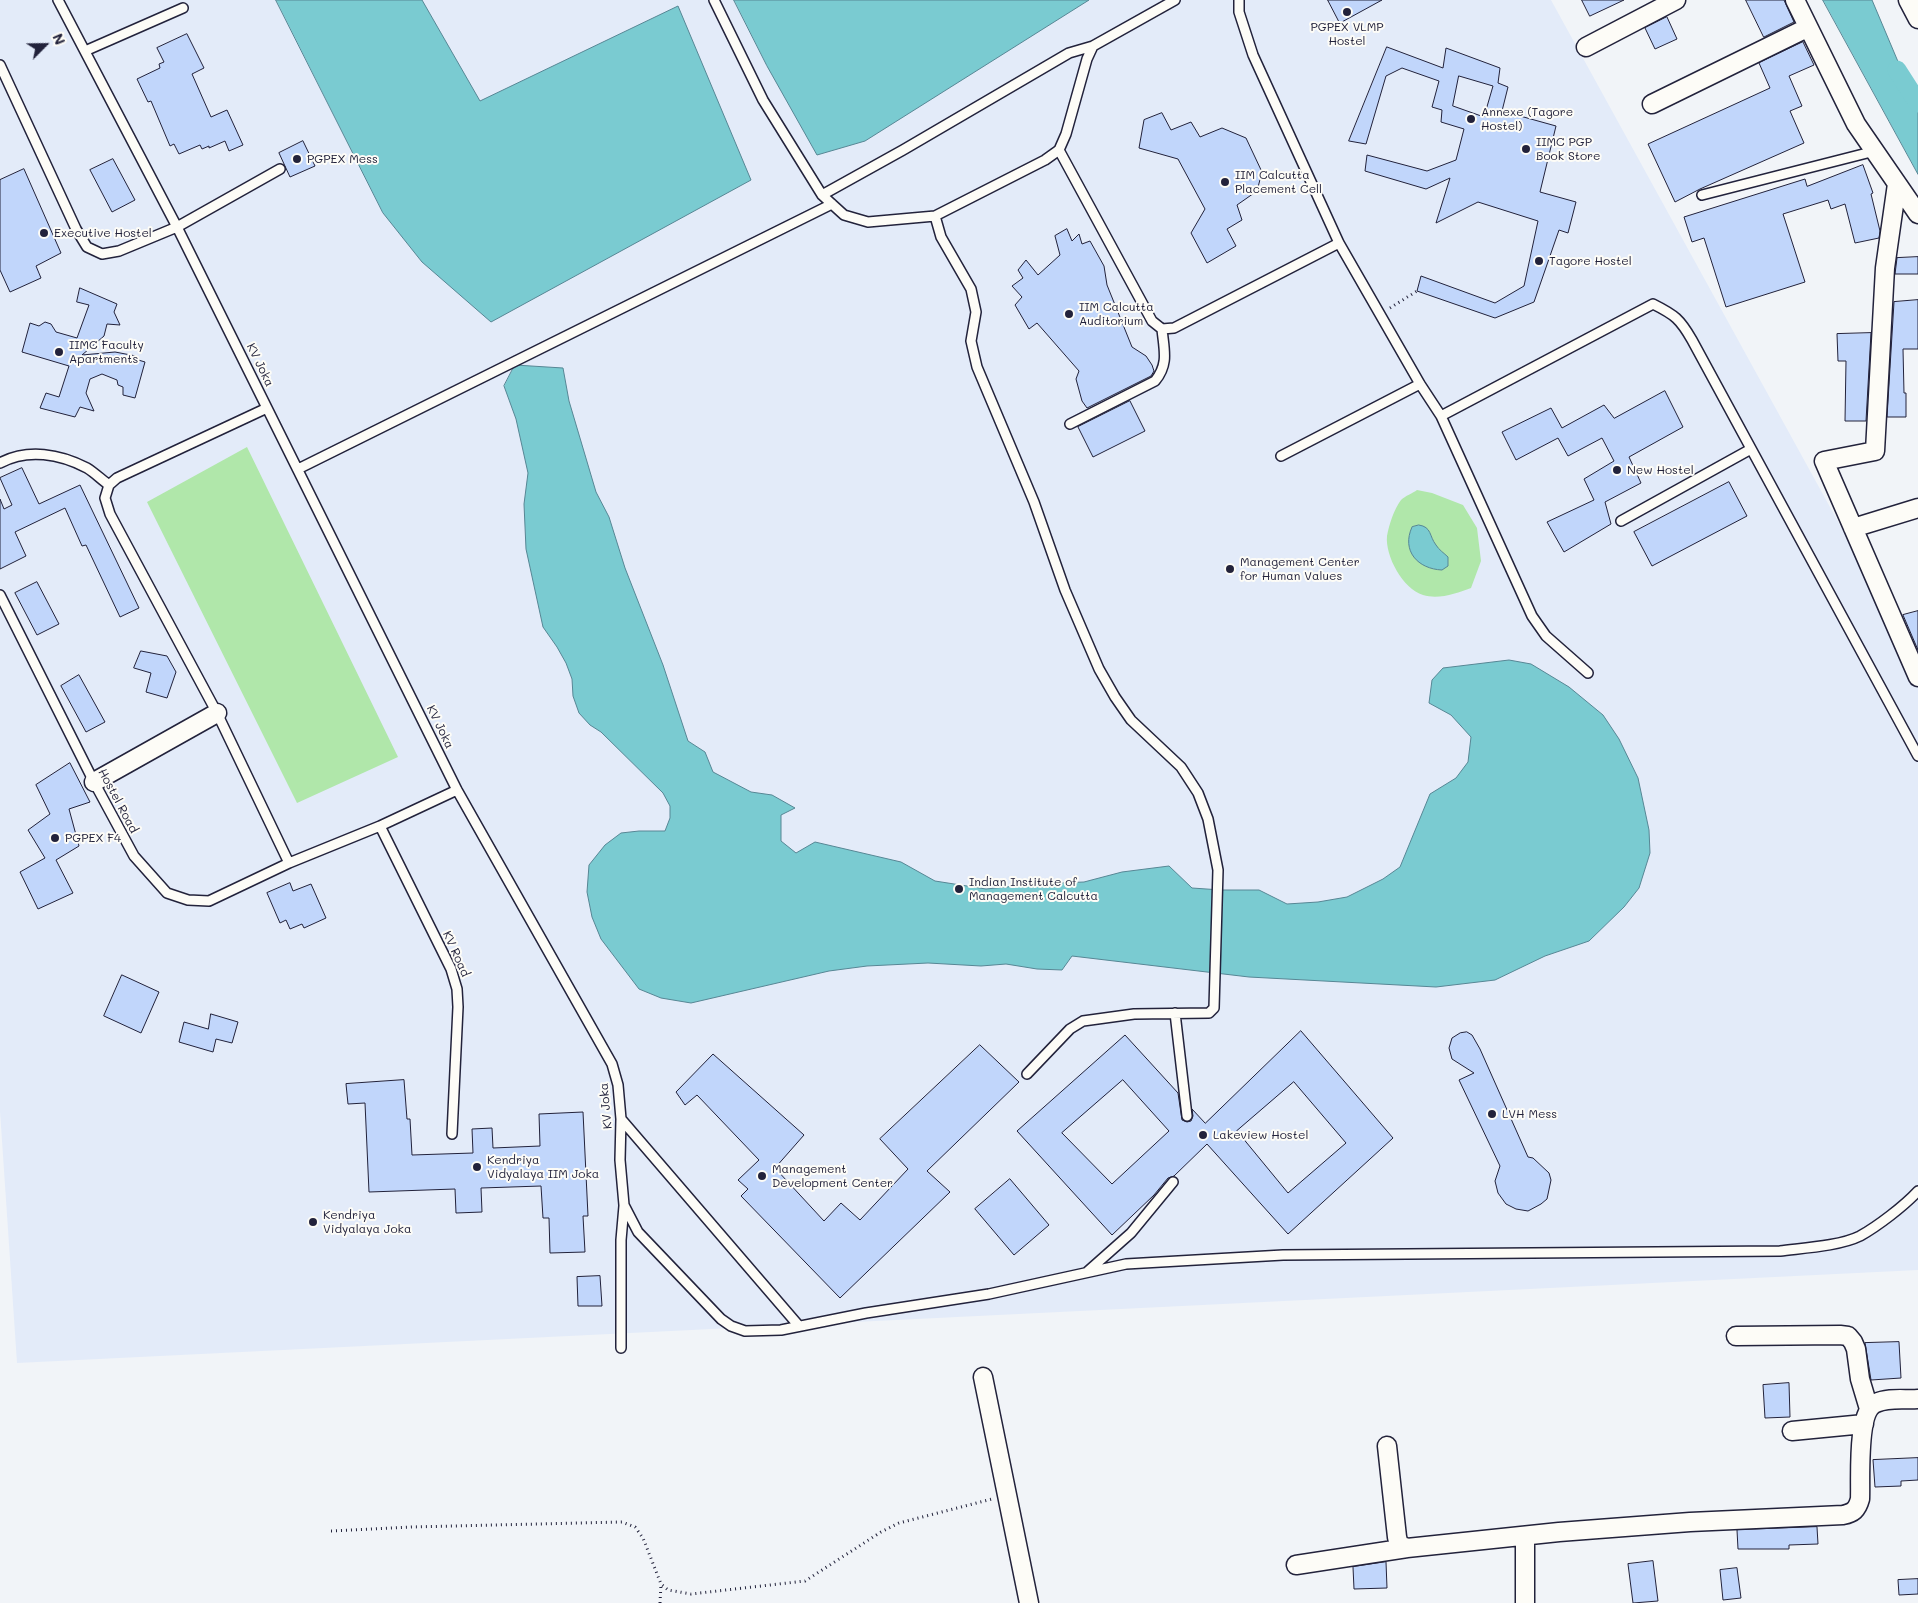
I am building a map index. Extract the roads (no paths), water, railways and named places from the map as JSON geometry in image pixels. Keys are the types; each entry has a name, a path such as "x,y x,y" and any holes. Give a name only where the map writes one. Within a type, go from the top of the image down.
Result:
{"street":[{"path":"1586,47 1676,0"},
{"path":"1794,0 1856,124 1918,214"},
{"path":"1908,0 1918,19"},
{"path":"1652,104 1807,28"},
{"path":"1897,184 1885,268 1875,451 1824,461 1918,677"},
{"path":"1853,528 1918,508"},
{"path":"94,782 217,713"},
{"path":"1296,1565 1407,1548 1525,1536 1680,1523 1853,1513 1858,1507 1860,1499 1861,1443 1866,1416 1856,1350 1853,1342 1848,1336 1840,1335 1736,1336"},
{"path":"983,1376 1029,1603"},
{"path":"1792,1431 1866,1416 1874,1403 1884,1400 1918,1400"},
{"path":"1387,1446 1397,1537 1399,1545 1407,1548"},
{"path":"1525,1536 1525,1603"}],"lane":[{"name":"KV Joka","path":"58,0 177,227 457,790 612,1064 618,1086 621,1120 620,1160 624,1205 638,1232 721,1319 731,1326 746,1331 781,1330 866,1313 989,1294 1126,1264 1283,1255 1780,1252 1829,1245 1859,1236 1906,1203 1918,1191"},
{"path":"714,0 763,100 822,195 844,215 868,222 935,216 1045,160 1059,150 1066,134 1086,59 1093,46"},
{"path":"822,195 1069,53 1093,46 1175,0"},
{"path":"1239,0 1239,12 1254,55 1339,243 1420,384 1441,416 1532,616 1546,636 1588,673"},
{"path":"85,51 183,8"},
{"path":"0,65 76,229 87,246 102,254 120,251 177,227 280,169"},
{"path":"1059,150 1152,321 1162,329 1174,328 1339,243"},
{"path":"1702,195 1875,152"},
{"path":"298,468 832,204"},
{"path":"935,216 941,237 971,289 976,312 971,341 977,367 1034,502 1062,581 1095,660 1115,697 1131,720 1181,767 1198,793 1208,819 1218,870 1214,1008 1209,1013 1134,1014 1082,1021 1070,1030 1027,1074"},
{"path":"1441,416 1653,304 1673,314 1682,324 1751,448 1918,756"},
{"path":"1070,424 1155,382 1162,373 1165,360 1162,329"},
{"path":"1280,456 1420,384"},
{"path":"267,408 117,478 109,485 105,498 110,514 217,713 289,863"},
{"path":"1621,521 1751,448"},
{"path":"0,463 12,456 36,453 67,459 88,469 109,485"},
{"name":"Hostel Road","path":"0,595 94,782 134,856 167,893 188,900 209,901 289,863 380,826 457,790"},
{"name":"KV Road","path":"380,826 451,969 457,989 458,1007 452,1134"},
{"path":"1175,1013 1187,1116"},
{"path":"621,1120 799,1326"},
{"path":"1085,1273 1131,1233 1172,1182"},
{"path":"621,1348 621,1240 624,1205"}],"water":[{"path":"276,0 422,0 480,101 678,6 751,180 491,322 422,262 383,213"},
{"path":"734,0 1089,0 865,141 817,155 767,66"},
{"path":"1823,0 1872,0 1918,109 1918,174"},
{"path":"515,365 563,368 569,401 596,492 609,517 625,568 663,665 688,741 705,752 713,772 751,792 772,795 795,808 781,815 781,841 796,853 815,842 901,862 935,881 986,889 1084,882 1122,872 1169,866 1192,888 1259,890 1287,904 1318,902 1347,897 1383,879 1400,867 1430,794 1456,778 1468,762 1471,737 1451,715 1429,703 1432,680 1443,668 1509,660 1531,664 1569,687 1603,715 1619,739 1638,778 1649,830 1650,853 1639,888 1624,907 1589,941 1545,956 1495,980 1436,987 1249,977 1072,956 1062,970 1037,969 1006,964 981,966 928,963 867,966 829,971 691,1003 661,998 639,989 601,939 592,917 587,892 589,865 605,845 621,833 665,831 670,818 670,806 663,793 579,713 573,696 572,679 566,663 543,627 526,549 524,504 528,473 516,419 504,386"},
{"path":"1419,525 1428,530 1437,547 1448,557 1448,566 1442,570 1433,569 1419,562 1410,551 1409,536 1412,527"}],"waterway":[{"path":"1897,70 1918,103"}],"place":[{"name":"PGPEX VLMP Hostel","path":"1347,12"},
{"name":"Annexe (Tagore Hostel)","path":"1471,119"},
{"name":"IIMC PGP Book Store","path":"1526,149"},
{"name":"PGPEX Mess","path":"297,159"},
{"name":"IIM Calcutta Placement Cell","path":"1225,182"},
{"name":"Executive Hostel","path":"44,233"},
{"name":"Tagore Hostel","path":"1539,261"},
{"name":"IIM Calcutta Auditorium","path":"1069,314"},
{"name":"IIMC Faculty Apartments","path":"59,352"},
{"name":"New Hostel","path":"1617,470"},
{"name":"Management Center for Human Values","path":"1230,569"},
{"name":"PGPEX F4","path":"55,838"},
{"name":"Indian Institute of Management Calcutta","path":"959,889"},
{"name":"LVH Mess","path":"1492,1114"},
{"name":"Lakeview Hostel","path":"1203,1135"},
{"name":"Kendriya Vidyalaya IIM Joka","path":"477,1167"},
{"name":"Management Development Center","path":"762,1176"},
{"name":"Kendriya Vidyalaya Joka","path":"313,1222"}]}
